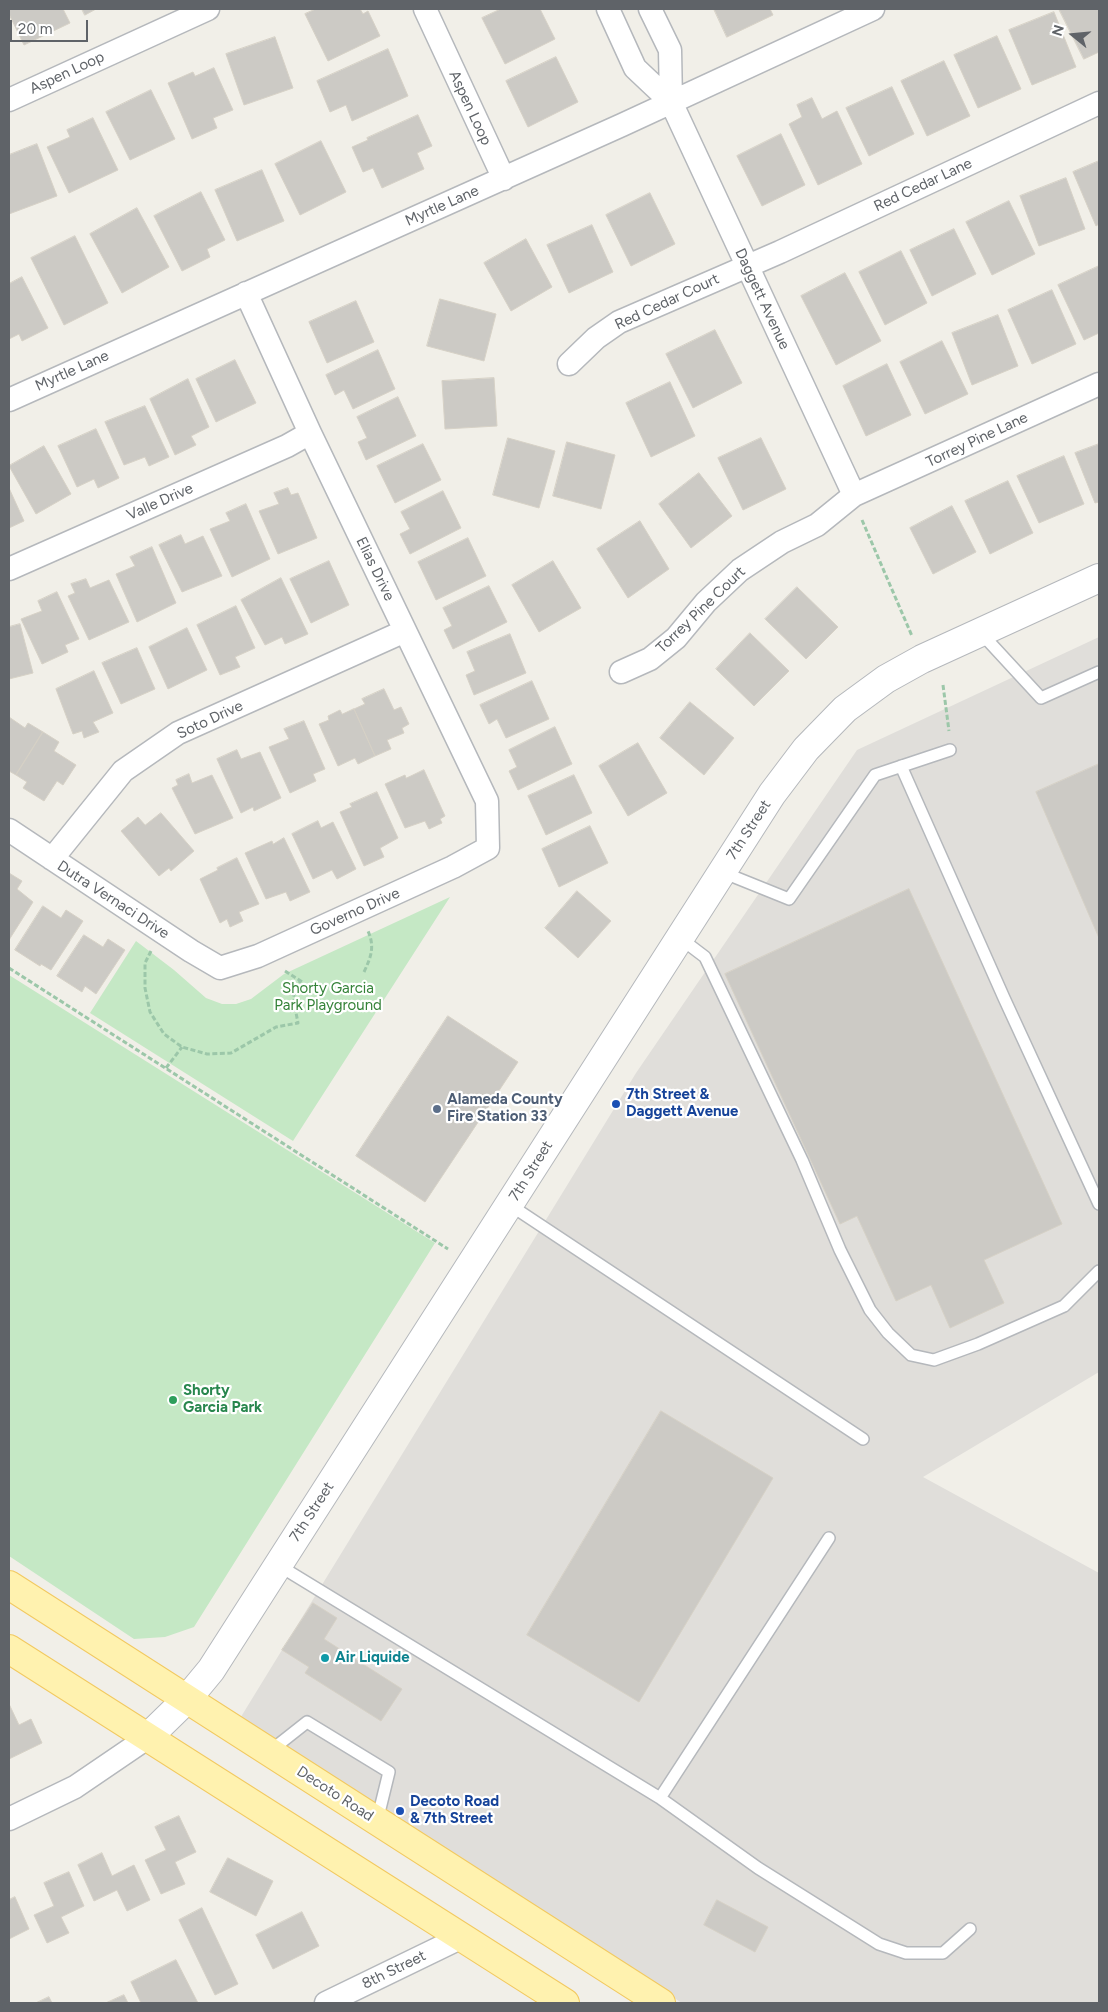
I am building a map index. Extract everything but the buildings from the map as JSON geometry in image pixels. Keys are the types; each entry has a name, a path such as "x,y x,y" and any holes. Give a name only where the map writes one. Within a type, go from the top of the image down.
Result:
{"main road":[{"name":"Decoto Road","path":"9,1585 661,2003"},
{"path":"9,1649 566,2003"}],"street":[{"name":"Aspen Loop","path":"9,100 208,9"},
{"name":"Aspen Loop","path":"425,9 504,179"},
{"name":"Daggett Avenue","path":"608,9 635,68 671,102 854,495"},
{"name":"Daggett Avenue","path":"650,9 670,50 671,102"},
{"name":"Myrtle Lane","path":"9,400 504,179 671,102 843,15 873,9"},
{"name":"Red Cedar Lane","path":"746,266 1099,103"},
{"name":"Red Cedar Court","path":"569,364 596,338 618,322 746,266"},
{"name":"Elias Drive","path":"246,293 310,433 487,801 488,848"},
{"name":"Torrey Pine Lane","path":"854,495 1099,384"},
{"name":"Valle Drive","path":"9,569 286,446 310,433"},
{"name":"Torrey Pine Court","path":"621,672 650,660 676,638 706,602 740,570 782,542 817,525 854,495"},
{"name":"7th Street","path":"9,1819 75,1787 147,1738 187,1699 211,1670 772,794 806,749 845,709 886,679 922,659 1099,578"},
{"name":"Soto Drive","path":"52,859 123,771 178,733 405,631"},
{"name":"Dutra Vernaci Drive","path":"9,830 159,930 220,968"},
{"name":"Governo Drive","path":"220,968 258,956 453,867 488,848"},
{"name":"8th Street","path":"326,2003 462,1937"}],"lane":[{"path":"981,633 1041,698 1099,672"},
{"path":"722,872 789,899 875,775 950,750"},
{"path":"901,766 1004,998 1099,1204"},
{"path":"680,938 705,957 802,1160 840,1250 870,1310 888,1333 911,1355 934,1360 978,1344 1064,1306 1099,1271"},
{"path":"510,1204 862,1439"},
{"path":"660,1798 829,1538"},
{"path":"278,1566 660,1798 758,1868 879,1944 906,1953 943,1953 970,1929"},
{"path":"269,1752 307,1722 390,1772 377,1821"}],"path":[{"path":"854,495 865,531 922,659"},
{"path":"943,685 947,699 950,750"},
{"path":"359,910 372,940 372,955 364,972"},
{"path":"159,930 145,963 146,988 150,1012 164,1034 182,1047 207,1054 231,1052 276,1027 298,1023 294,997 300,981"},
{"path":"9,968 472,1264"},
{"path":"166,1068 182,1047"}],"shaded area":[{"path":"1099,637 1099,1372 923,1477 1099,1573 1099,2003 682,2003 239,1720 636,1073 857,750"}],"green space":[{"name":"Shorty Garcia Park Playground","path":"450,897 293,1141 90,1013 136,941 174,970 206,998 222,1004 236,1004 251,999 284,974"},
{"name":"Shorty Garcia Park","path":"9,975 435,1243 194,1627 165,1637 134,1639 9,1556"}],"place":[{"name":"7th Street & Daggett Avenue","path":"616,1104"},
{"name":"Alameda County Fire Station 33","path":"437,1109"},
{"name":"Shorty Garcia Park","path":"173,1400"},
{"name":"Air Liquide","path":"325,1658"},
{"name":"Decoto Road & 7th Street","path":"400,1811"}]}
